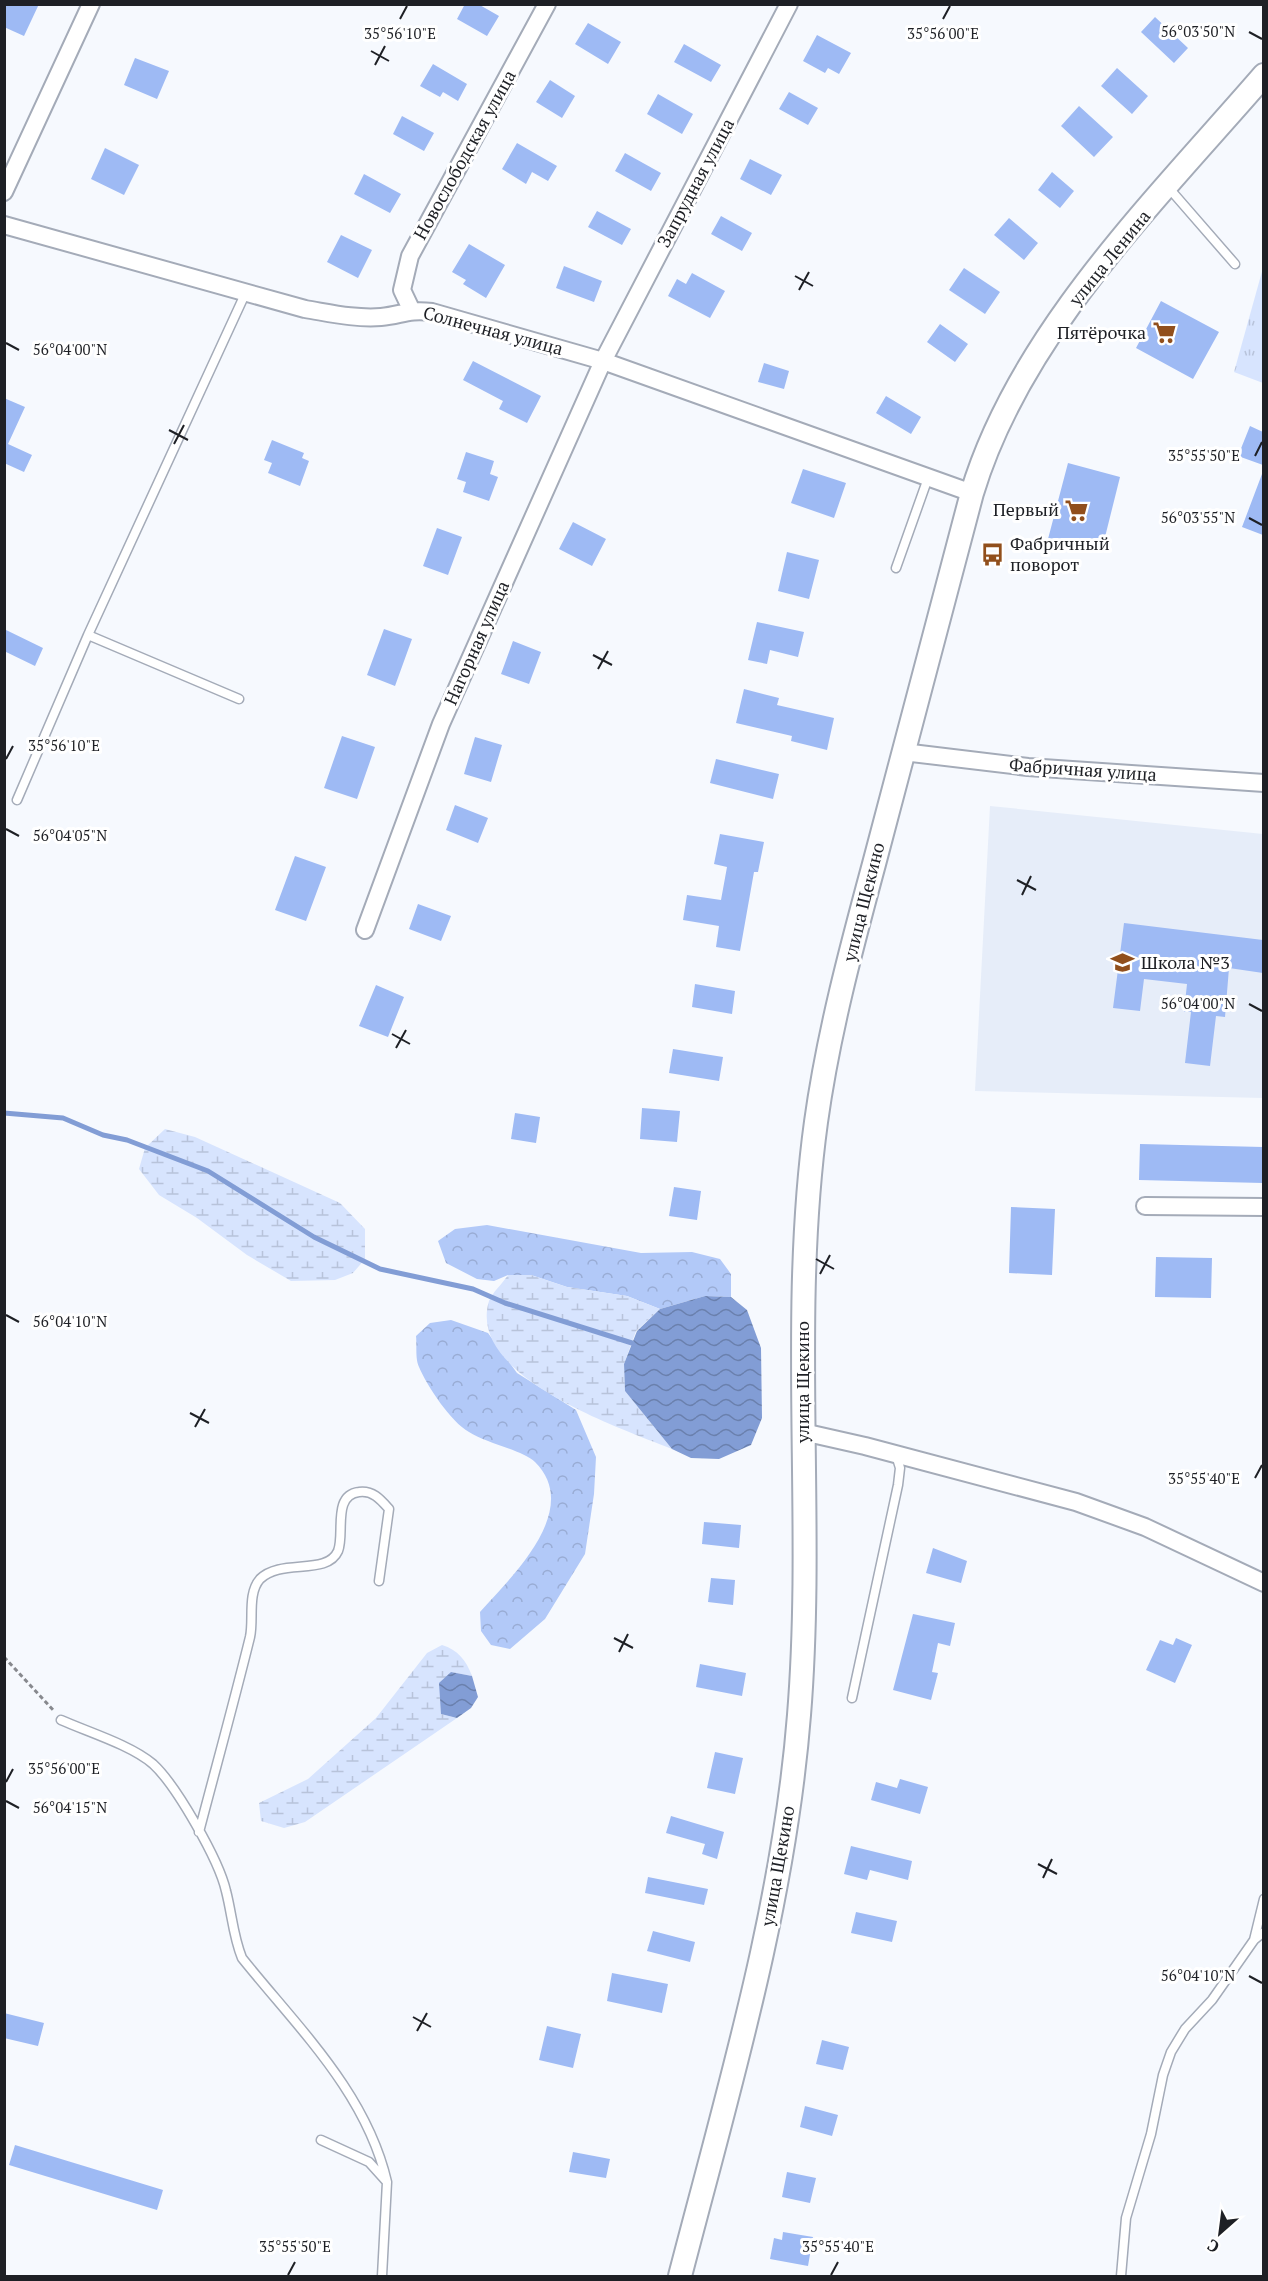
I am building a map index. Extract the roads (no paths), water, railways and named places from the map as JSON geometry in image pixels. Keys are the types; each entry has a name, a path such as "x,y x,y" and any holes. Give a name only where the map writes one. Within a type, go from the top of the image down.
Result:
{"main road":[{"name":"улица Ленина","path":"972,494 984,452 1031,363 1075,301 1263,75"},
{"name":"улица Щекино","path":"680,2277 746,2024 776,1883 793,1779 800,1710 803,1607 804,1268 816,1121 836,1009 972,494"}],"street":[{"path":"4,192 91,4"},
{"name":"Новослободская улица","path":"411,309 402,290 410,256 547,4"},
{"name":"Запрудная улица","path":"603,362 789,4"},
{"name":"Солнечная улица","path":"4,225 305,309 355,318 382,317 411,309 432,312 603,362 972,494"},
{"name":"Нагорная улица","path":"365,930 441,724 603,362"},
{"name":"Фабричная улица","path":"903,752 1028,767 1263,783"},
{"path":"1145,1206 1263,1207"},
{"path":"803,1432 896,1454 1086,1505 1145,1527 1263,1583"}],"lane":[{"path":"1168,187 1235,264"},
{"path":"17,800 88,635 246,292"},
{"path":"896,568 928,478"},
{"path":"88,635 239,699"},
{"path":"852,1698 898,1485 900,1468 896,1454"},
{"path":"199,1832 251,1632 253,1596 259,1580 272,1570 301,1564 320,1566 333,1558 338,1551 340,1518 345,1501 355,1492 365,1491 378,1496 389,1509 379,1581"},
{"path":"61,1720 121,1746 152,1764 189,1811 226,1889 234,1938 242,1958 342,2080 364,2116 379,2150 387,2182 382,2277"},
{"path":"1254,1941 1263,1899"},
{"path":"1121,2277 1128,2209 1171,2052 1185,2028 1263,1932"},
{"path":"321,2140 369,2162 387,2182"}],"water":[{"path":"705,1296 731,1297 747,1310 761,1348 762,1418 751,1445 719,1459 691,1458 672,1449 625,1391 624,1364 637,1331 660,1309"},
{"path":"451,1672 472,1676 478,1697 471,1708 457,1718 441,1714 439,1683"}],"waterway":[{"path":"4,1113 63,1118 103,1135 127,1140 208,1171 314,1237 380,1269 473,1289 505,1303 632,1343"}],"place":[{"name":"Пятёрочка","path":"1164,333"},
{"name":"Первый","path":"1077,510"},
{"name":"Фабричный поворот","path":"992,554"},
{"name":"Школа №3","path":"1123,963"}]}
